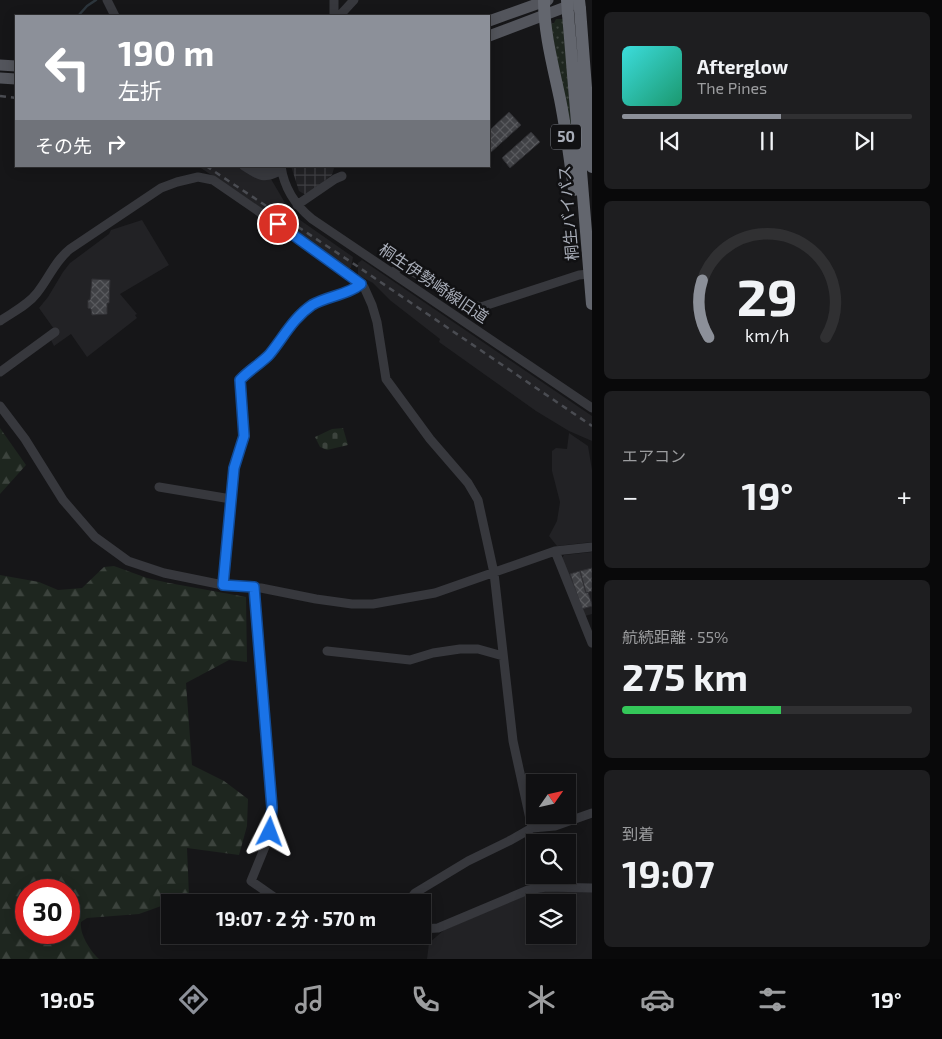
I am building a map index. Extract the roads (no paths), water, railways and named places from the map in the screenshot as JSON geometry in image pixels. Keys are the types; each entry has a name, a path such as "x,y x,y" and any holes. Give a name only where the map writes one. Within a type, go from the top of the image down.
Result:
{"highway":[{"name":"50","path":"546,0 544,15 564,125 581,247 589,274"},
{"name":"桐生バイパス","path":"567,0 578,6"},
{"name":"桐生バイパス","path":"578,6 592,167"},
{"name":"桐生バイパス","path":"578,6 589,274 592,304"}],"main road":[{"path":"490,21 546,0"},
{"path":"490,36 544,15 578,6"},
{"path":"0,65 15,66"},
{"path":"0,78 15,79"}],"street":[{"path":"107,0 114,15"},
{"path":"334,0 334,15"},
{"path":"337,15 342,13 354,0"},
{"path":"246,167 260,176 274,174 281,168"},
{"path":"257,167 261,169 281,168"},
{"name":"桐生伊勢崎線旧道","path":"281,168 286,186 297,204 312,219 592,408"},
{"path":"297,204 335,178 342,176"},
{"path":"0,321 30,301 58,261 70,249 161,188 198,177 213,180 351,275 361,284 367,291 374,313 386,380 430,439 468,483 475,494 481,510 494,573 513,742 532,828"},
{"path":"393,273 399,267 406,268 472,305 481,307 578,274 589,274"},
{"path":"223,585 235,462 244,436 240,380 266,357 293,323 308,308 317,302 361,284"},
{"path":"0,372 55,332"},
{"path":"0,406 25,439 62,500 82,524 102,544 128,561 138,566 164,573 223,585 254,587 334,602 374,604 434,593 555,551 592,547"},
{"path":"160,487 231,499"},
{"path":"555,551 592,644"},
{"path":"254,587 272,816 270,832 250,881 270,894"},
{"path":"327,651 410,660 433,653 460,649 478,649 503,656"},
{"path":"413,894 468,860 532,828 555,826 592,813"},
{"path":"431,928 438,928 528,890 546,887 592,888"}],"waterway":[{"path":"79,15 96,0"}],"railway":[{"path":"0,96 15,98"},
{"path":"208,167 592,426"}]}
